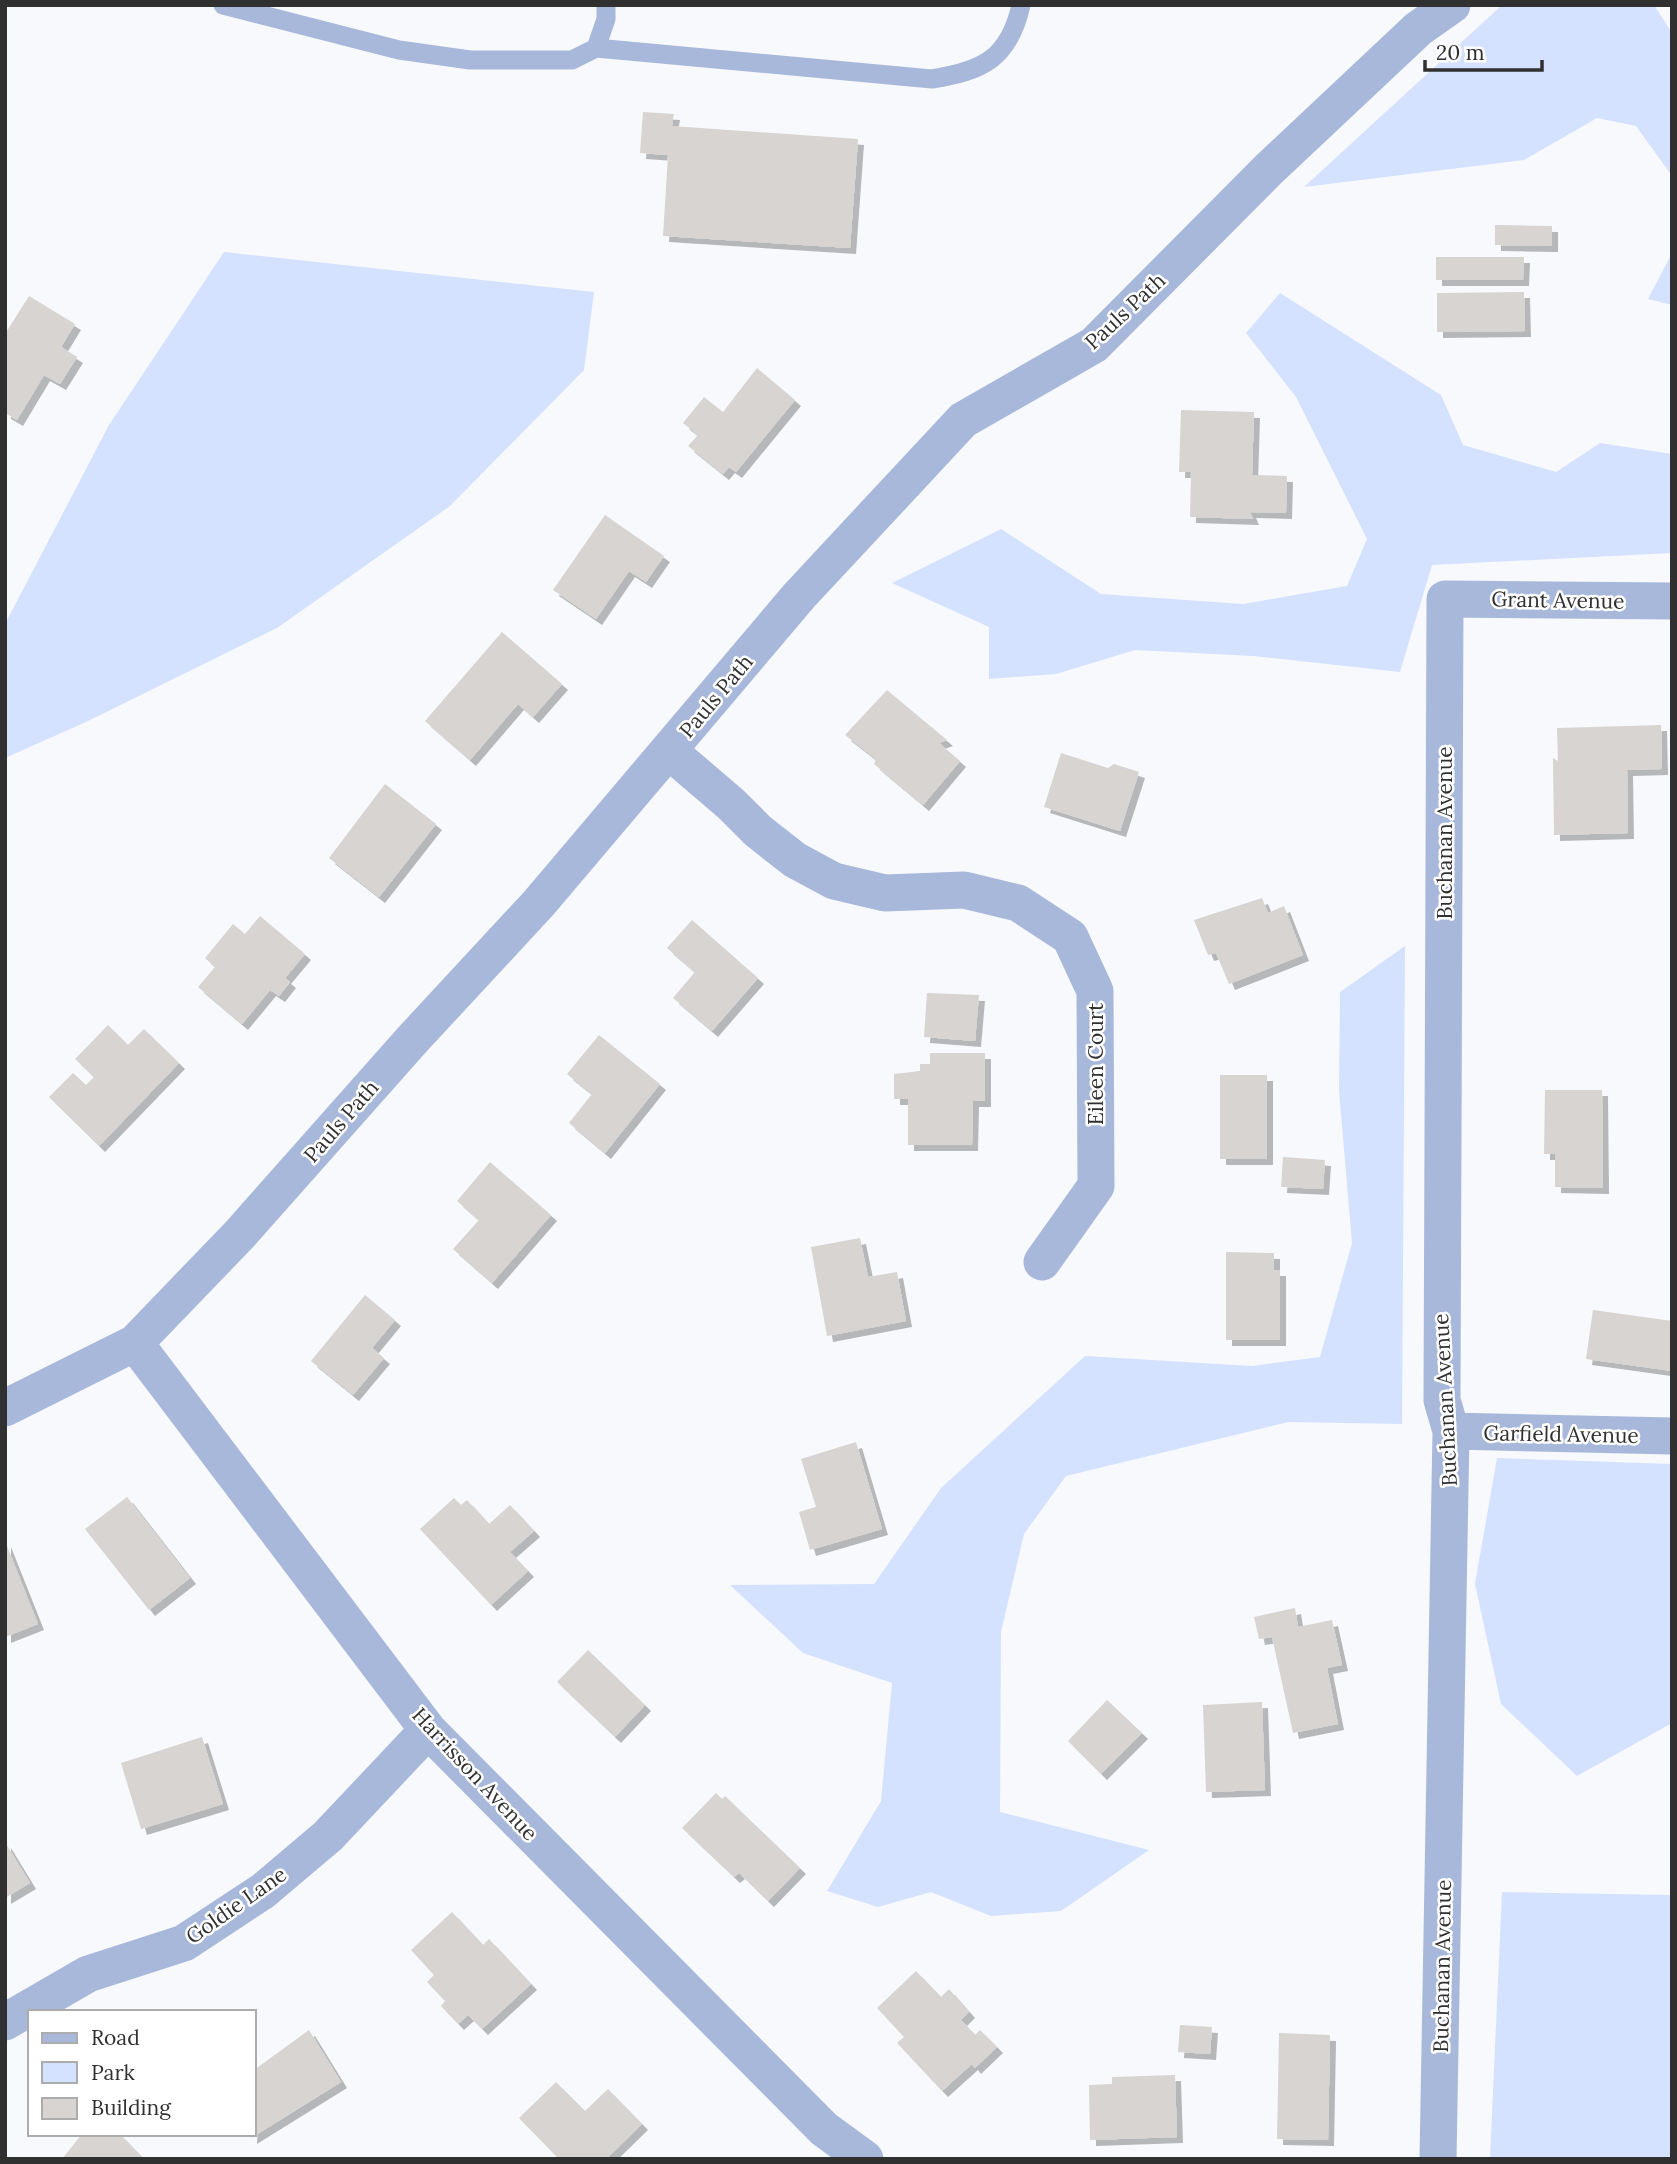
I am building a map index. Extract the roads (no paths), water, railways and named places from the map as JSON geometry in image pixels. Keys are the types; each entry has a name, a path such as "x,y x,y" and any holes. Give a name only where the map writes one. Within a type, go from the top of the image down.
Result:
{"street":[{"name":"Pauls Path","path":"5,1408 135,1343 240,1234 412,1040 539,903 799,596 963,420 1094,345 1268,170 1418,29 1452,5"},
{"name":"Grant Avenue","path":"1445,598 1672,601"},
{"name":"Buchanan Avenue","path":"1438,2159 1451,1431 1442,1400 1440,1225 1445,598"},
{"name":"Eileen Court","path":"669,751 758,831 795,860 834,881 885,893 964,890 1018,903 1070,937 1095,991 1096,1186 1042,1262"},
{"name":"Harrisson Avenue","path":"135,1343 428,1730 824,2129 865,2159"},
{"name":"Garfield Avenue","path":"1451,1431 1672,1436"},
{"name":"Goldie Lane","path":"5,2022 88,1974 184,1943 263,1891 328,1836 428,1730"}],"lane":[{"path":"223,5 399,50 470,60 572,60 596,48 932,79 968,73 992,62 1007,42 1021,5"},
{"path":"596,48 606,19 606,5"}]}
